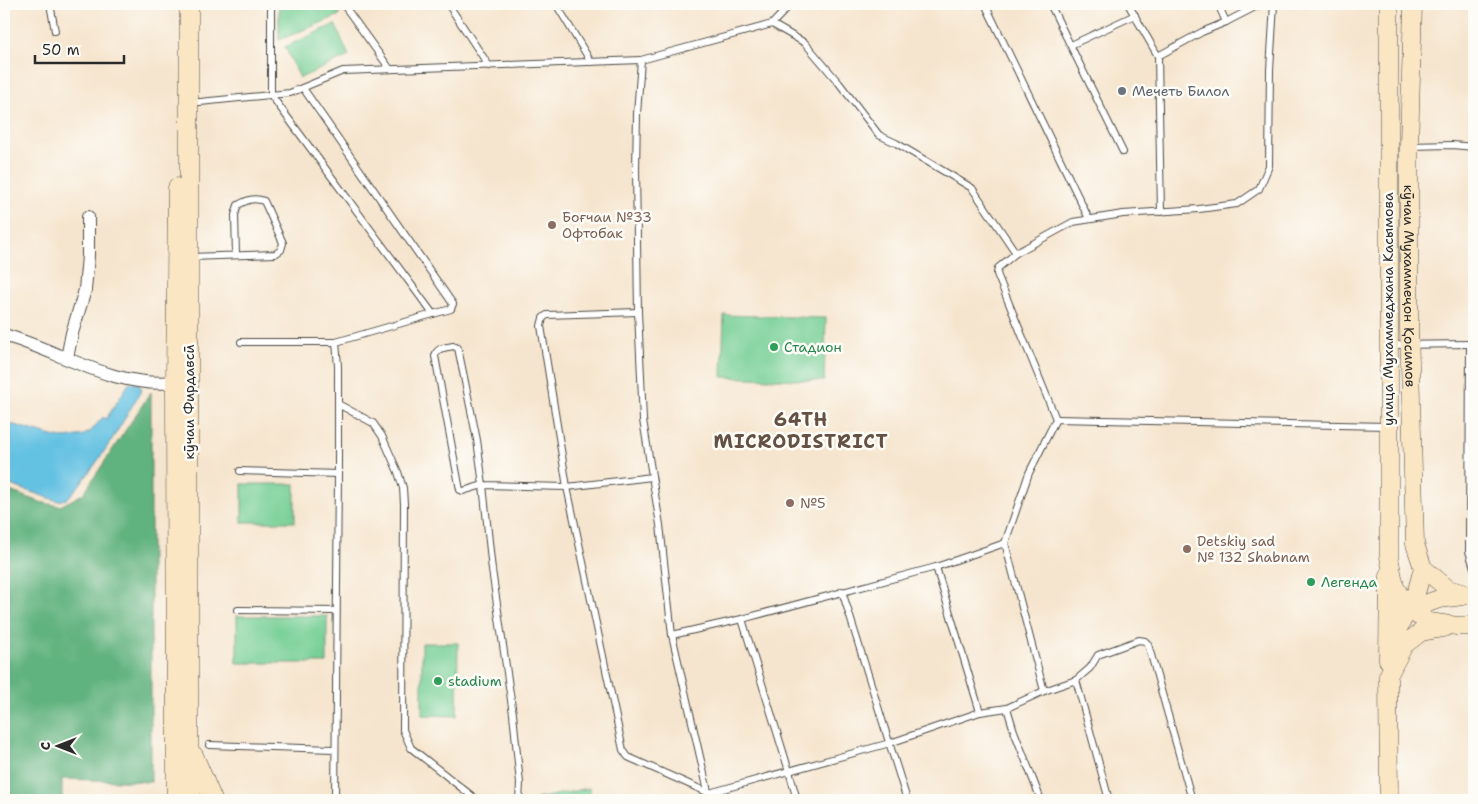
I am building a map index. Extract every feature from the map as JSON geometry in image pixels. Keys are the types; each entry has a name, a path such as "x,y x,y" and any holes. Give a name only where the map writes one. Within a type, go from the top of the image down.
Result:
{"street":[{"name":"кӯчаи Фирдавсӣ","path":"178,4 189,257 189,744 192,800"},
{"name":"кӯчаи Фирдавсӣ","path":"176,800 175,382 183,104 189,4"},
{"name":"улица Мухаммеджана Касымова","path":"1389,4 1389,557 1395,586 1408,610"},
{"name":"кӯчаи Мухаммеҷон Қосимов","path":"1414,4 1409,146 1410,346 1414,544 1423,568 1448,589 1473,596"},
{"path":"66,358 84,290 88,256 88,217"},
{"path":"4,335 26,341 114,376 162,384 175,382"},
{"path":"1389,557 1389,800"},
{"path":"1388,668 1397,631 1417,590 1423,568"},
{"name":"кӯчаи Мухаммеҷон Қосимов","path":"1408,610 1438,599 1473,596"},
{"path":"1408,610 1429,622 1457,626 1474,626"},
{"path":"1388,668 1404,645 1420,632 1457,626"},
{"path":"189,744 214,800"}],"lane":[{"path":"50,4 55,31"},
{"path":"271,4 271,95 433,314"},
{"path":"343,4 390,69"},
{"path":"448,4 489,66"},
{"path":"556,4 591,62"},
{"path":"183,104 290,93 343,72 641,60 772,24 791,4"},
{"path":"985,4 1088,218"},
{"path":"1050,4 1124,152"},
{"path":"1128,4 1158,56 1161,212"},
{"path":"1218,4 1226,22"},
{"path":"1158,56 1202,32 1261,4"},
{"path":"1044,691 1005,543 1029,473 1056,419 997,274 998,268 1016,253 1073,222 1123,214 1199,209 1237,204 1259,189 1269,166 1270,70 1274,4"},
{"path":"1071,45 1134,15"},
{"path":"772,24 805,42 879,135 972,188 1016,253"},
{"path":"641,60 637,114 636,169 638,312 643,420 660,525 672,635 710,800"},
{"path":"241,342 336,342 451,309 453,304 303,88"},
{"path":"1409,146 1452,145 1474,147"},
{"path":"189,257 275,254 281,250 283,243 264,201 257,199 247,200 238,205 235,215 236,255"},
{"path":"638,312 547,315 543,318 541,326 567,487 623,750 628,757 709,793 890,743 980,712 1007,708 1044,691 1076,680 1090,668 1098,655 1139,640 1145,641 1148,644 1192,800"},
{"path":"335,800 338,474 338,366 336,342"},
{"path":"1388,345 1472,344 1469,551 1474,568"},
{"path":"519,800 520,783 514,714 492,570 483,486 477,440 458,348 453,346 438,349 435,356 458,488 460,490 483,486 567,487 652,477"},
{"path":"338,404 373,423 382,436 403,488 403,730 411,748 476,800"},
{"path":"1056,419 1388,426"},
{"path":"240,471 338,474"},
{"path":"672,635 742,619 936,567 1005,543"},
{"path":"936,567 980,712"},
{"path":"842,591 907,800"},
{"path":"238,610 336,611"},
{"path":"742,619 797,800"},
{"path":"1076,680 1109,800"},
{"path":"1007,708 1041,800"},
{"path":"209,744 334,749"}],"green space":[{"path":"279,4 333,4 340,15 279,40"},
{"path":"335,24 349,56 300,78 285,47"},
{"name":"Стадион","path":"724,315 826,318 824,381 722,377"},
{"path":"151,392 151,782 62,779 62,800 4,800 4,489 40,502 60,506 83,494"},
{"path":"242,484 295,484 295,522 242,522"},
{"path":"237,616 327,616 327,663 237,663"},
{"path":"422,643 458,643 457,716 422,715"},
{"path":"589,788 591,800 536,799"}],"water":[{"path":"130,382 139,384 142,389 98,460 67,499 58,501 4,483 4,422 56,437 65,438 84,435 91,431 103,417 106,419"}],"place":[{"name":"Мечеть Билол","path":"1122,91"},
{"name":"Боғчаи №33 Офтобак","path":"552,225"},
{"name":"Стадион","path":"774,347"},
{"name":"№5","path":"790,503"},
{"name":"Detskiy sad № 132 Shabnam","path":"1187,549"},
{"name":"Легенда","path":"1311,582"},
{"name":"stadium","path":"438,681"}],"district":[{"name":"64TH MICRODISTRICT","path":"801,430"}]}
